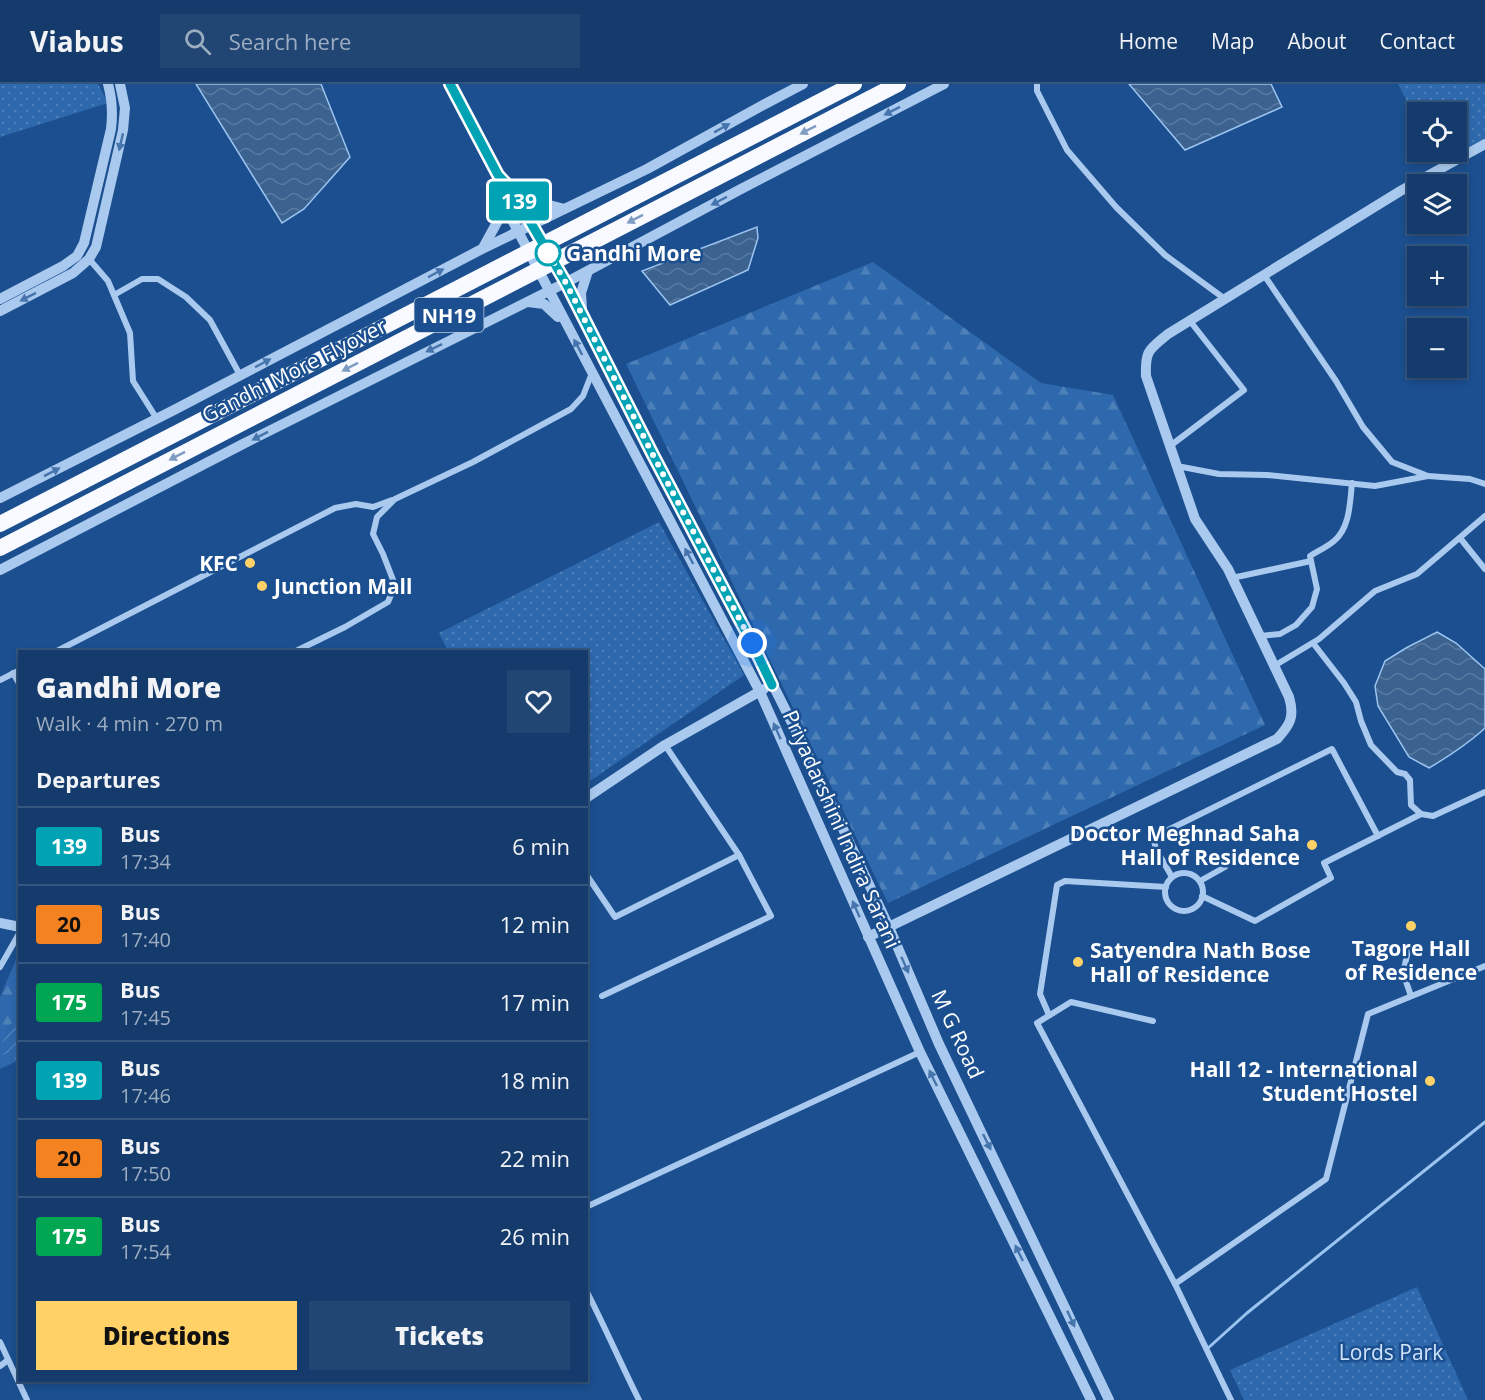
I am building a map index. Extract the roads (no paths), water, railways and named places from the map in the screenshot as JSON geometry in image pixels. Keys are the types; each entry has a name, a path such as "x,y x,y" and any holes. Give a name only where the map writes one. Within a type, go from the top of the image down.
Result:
{"highway":[{"name":"Gandhi More Flyover","path":"0,524 854,84"},
{"name":"Gandhi More Flyover","path":"0,548 898,84"}],"street":[{"path":"0,299 63,266 76,256 84,243 113,117 108,84"},
{"path":"0,311 73,273 89,259 96,247 123,130 125,108 120,84"},
{"name":"Priyadarshini Indira Sarani","path":"450,84 498,175 511,189 566,283 772,685"},
{"path":"0,498 518,231 648,169 803,84"},
{"path":"0,570 264,434 566,283 944,84"},
{"path":"1037,84 1037,91 1067,150 1116,207 1165,255 1225,299"},
{"path":"868,937 1277,739 1288,727 1293,710 1289,697 1228,569 1195,519 1146,376 1145,358 1152,348 1168,334 1402,190 1485,144"},
{"name":"Priyadarshini Indira Sarani","path":"498,175 499,195 759,692 920,1052 1091,1400"},
{"path":"511,189 548,206 564,209"},
{"path":"94,199 107,204"},
{"path":"483,249 501,215 504,204"},
{"path":"89,259 108,281 114,295 130,333 134,381 157,419"},
{"path":"584,319 580,301 582,285 588,271"},
{"path":"1264,275 1336,381 1363,427 1392,462 1428,476"},
{"path":"114,295 142,279 158,279 186,297 210,320 240,375"},
{"path":"526,302 544,304 568,328"},
{"path":"1170,446 1244,390 1190,321"},
{"path":"59,650 335,508 356,504 373,507 394,500 473,462 571,409 583,396 592,373"},
{"path":"1177,466 1219,474 1267,475 1375,486 1428,476 1470,479 1485,484"},
{"path":"1260,636 1280,634 1296,625 1312,607 1317,589 1310,556 1336,540 1344,527 1352,483"},
{"path":"298,650 345,627 388,602 395,585 373,534 377,517 394,500"},
{"path":"1274,666 1319,639 1375,591 1418,574 1485,516"},
{"path":"1460,538 1485,569"},
{"path":"1232,578 1311,561"},
{"path":"1313,643 1356,702 1371,745 1397,772 1405,774 1410,780 1411,805 1421,814 1433,816 1485,792"},
{"path":"0,680 16,672"},
{"path":"588,797 665,745 772,685"},
{"name":"M G Road","path":"772,685 813,765 889,927 939,1044 1108,1400"},
{"path":"602,996 771,915 739,855 665,745"},
{"path":"1172,877 1154,841 1162,833 1332,749 1378,836"},
{"path":"1202,896 1255,921 1331,878 1324,863 1421,814"},
{"path":"588,877 615,917 739,855"},
{"path":"1200,881 1225,867"},
{"path":"1184,873 1200,881 1202,896 1198,904 1187,910 1175,909 1165,894 1172,877 1184,873"},
{"path":"1049,1015 1040,994 1057,885 1065,881 1166,887"},
{"path":"0,923 18,927"},
{"path":"0,967 18,936"},
{"path":"1409,947 1403,973 1411,996"},
{"path":"1175,1284 1326,1179 1368,1014 1485,966"},
{"path":"1153,1021 1071,1002 1037,1023 1175,1284 1231,1400"},
{"path":"588,1206 920,1052"},
{"path":"588,1294 639,1400"},
{"path":"0,1342 18,1381"},
{"path":"0,1366 8,1360"},
{"path":"18,1382 27,1400"}],"water":[{"path":"196,84 321,84 350,157 304,209 282,223"},
{"path":"1129,84 1271,84 1282,107 1185,150"},
{"path":"757,227 758,238 748,270 670,305 642,271"},
{"path":"1437,632 1456,643 1485,669 1485,728 1458,750 1429,768 1409,757 1378,706 1375,686 1385,661"}],"waterway":[{"path":"1207,1349 1247,1313 1485,1122"}],"place":[{"name":"Gandhi More","path":"548,253"},
{"name":"KFC","path":"250,563"},
{"name":"Junction Mall","path":"262,586"},
{"name":"Doctor Meghnad Saha Hall of Residence","path":"1312,845"},
{"name":"Tagore Hall of Residence","path":"1411,926"},
{"name":"Satyendra Nath Bose Hall of Residence","path":"1078,962"},
{"name":"Hall 12 - International Student Hostel","path":"1430,1081"}],"park label":[{"name":"Lords Park","path":"1391,1352"}]}
